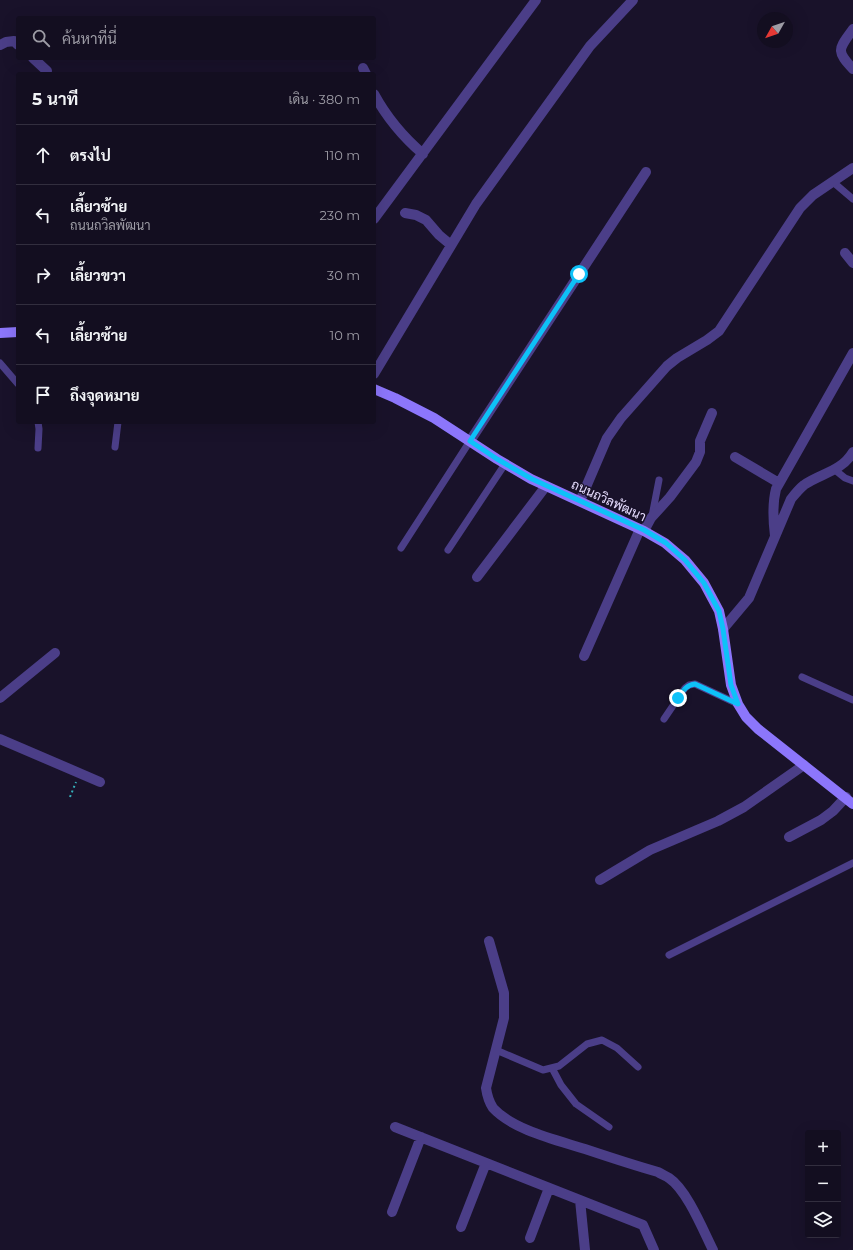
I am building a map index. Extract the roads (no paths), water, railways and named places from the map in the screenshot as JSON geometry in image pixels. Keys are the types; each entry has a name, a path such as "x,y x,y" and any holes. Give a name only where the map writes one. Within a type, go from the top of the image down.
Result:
{"street":[{"path":"376,216 536,0"},
{"path":"376,371 476,204 590,46 633,0"},
{"path":"853,29 840,46 840,53 844,60 853,69"},
{"path":"0,45 6,42 16,44"},
{"path":"35,60 47,71"},
{"path":"376,98 382,110 395,127 406,140 423,154"},
{"path":"580,502 607,438 621,418 667,366 719,331 800,208 813,195 853,168"},
{"path":"470,441 646,172"},
{"path":"404,213 416,215 426,220 439,235 451,245"},
{"path":"845,253 853,263"},
{"path":"0,334 16,332"},
{"path":"775,538 772,518 776,489 853,353"},
{"name":"ถนนถวิลพัฒนา","path":"376,390 434,418 505,464 532,479 642,530 666,543 685,560 704,583 719,611 731,685 738,704 746,716 758,729 850,800"},
{"path":"584,656 642,530 670,497 696,462 700,452 700,442 712,413"},
{"path":"723,629 750,598 791,499 805,484 835,470 847,462 853,452"},
{"path":"735,457 779,483"},
{"path":"477,576 546,486"},
{"path":"0,698 55,653"},
{"path":"0,739 100,782"},
{"path":"600,880 650,850 725,818 744,807 804,765"},
{"path":"789,837 821,820 850,800"},
{"path":"489,941 504,993 504,1018 486,1088 488,1098 492,1106 512,1122 540,1135 658,1172 670,1178 686,1196 713,1250"},
{"path":"395,1127 643,1225 654,1250"},
{"path":"392,1212 421,1137"},
{"path":"461,1227 486,1163"},
{"path":"530,1238 549,1188"},
{"path":"580,1200 585,1250"}],"lane":[{"path":"833,182 853,199"},
{"path":"0,363 16,382"},
{"path":"38,424 38,448"},
{"path":"115,447 118,424"},
{"path":"401,548 470,441"},
{"path":"448,550 505,464"},
{"path":"835,470 853,481"},
{"path":"651,518 659,480"},
{"path":"802,677 853,700"},
{"path":"664,719 685,688 689,685 695,684 738,704"},
{"path":"669,955 853,863"},
{"path":"496,1050 543,1070 559,1066 587,1044 602,1040 617,1048 638,1067"},
{"path":"552,1068 561,1085 576,1104 609,1126"}]}
